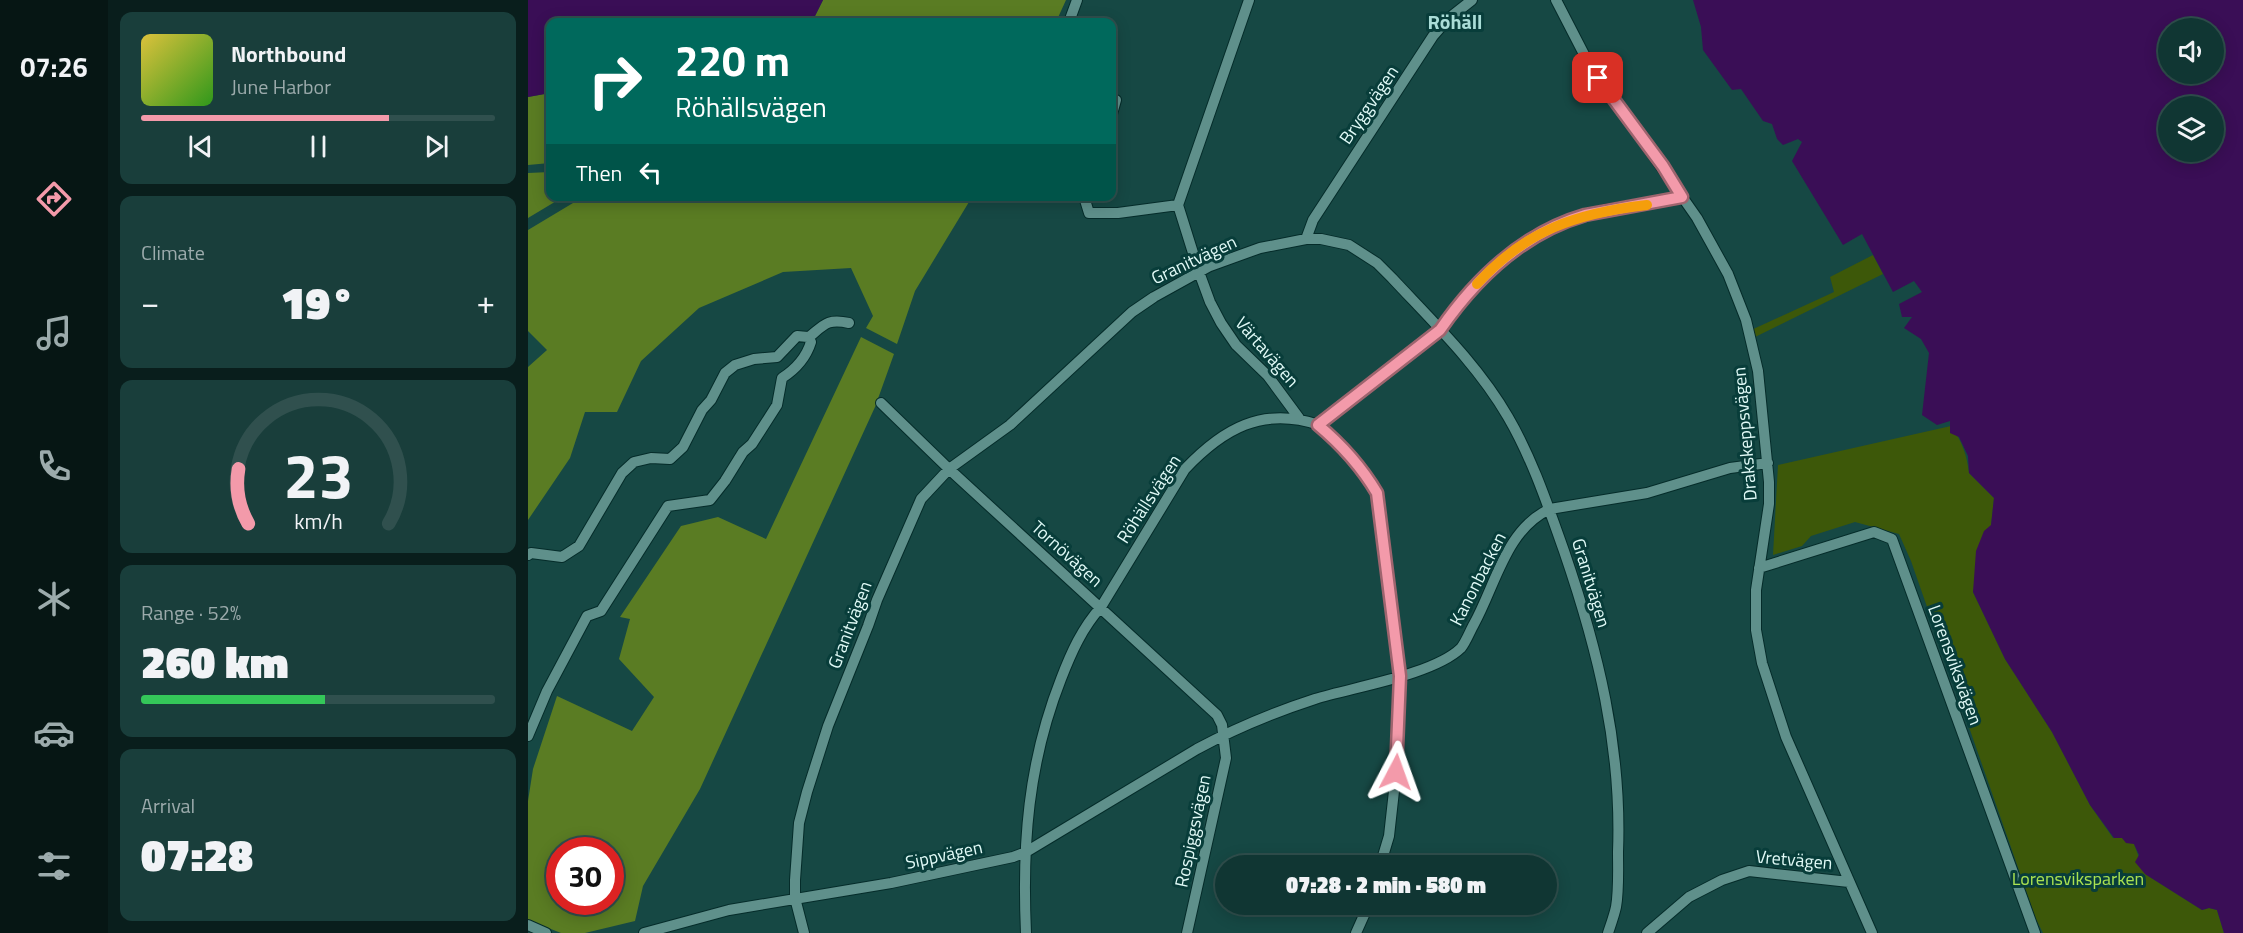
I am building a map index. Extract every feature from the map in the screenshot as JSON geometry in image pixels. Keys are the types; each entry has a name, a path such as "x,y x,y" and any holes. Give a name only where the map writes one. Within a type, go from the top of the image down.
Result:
{"street":[{"path":"1070,18 1077,0"},
{"path":"1085,201 1089,213 1118,213 1178,205 1249,0"},
{"name":"Bryggvägen","path":"1306,239 1318,213 1423,50 1448,19 1472,0"},
{"name":"Drakskeppsvägen","path":"1556,0 1588,62 1663,166 1697,218 1728,273 1746,320 1758,371 1768,463 1769,504 1759,568 1756,630 1766,681 1786,737 1872,933"},
{"path":"1383,855 1389,836 1398,754 1400,676 1377,493 1365,472 1342,446 1318,425 1440,330 1451,313 1488,273 1513,250 1535,235 1585,215 1682,197"},
{"name":"Värtavägen","path":"1178,205 1199,272 1221,323 1236,345 1268,376 1299,418"},
{"name":"Granitvägen","path":"804,933 795,898 799,823 828,726 921,499 950,469 1010,425 1132,312 1154,297 1199,272 1260,248 1306,239 1335,241 1350,245 1362,252 1392,278 1440,330 1483,378 1508,417 1550,509 1585,614 1609,717 1617,770 1619,820 1616,905 1608,933"},
{"path":"808,338 822,325 836,320 849,323"},
{"path":"528,555 531,553 562,557 579,546 622,474 634,462 651,458 670,459 683,447 725,373 735,365 777,357 797,336 808,338"},
{"path":"528,736 547,691 587,616 601,611 668,506 710,500 743,452 752,444 777,405 782,378 795,370 802,360 810,342 808,338"},
{"name":"Tornövägen","path":"881,403 1217,715 1224,735"},
{"name":"Röhällsvägen","path":"1026,933 1026,852 1032,779 1040,743 1072,651 1185,469 1202,452 1238,426 1268,419 1299,418 1318,425"},
{"name":"Kanonbacken","path":"1224,735 1315,699 1400,676 1436,663 1461,648 1488,599 1511,543 1535,516 1550,509 1647,494 1730,468 1768,463"},
{"name":"Lorensviksvägen","path":"1759,568 1874,532 1892,539 2035,933"},
{"name":"Sippvägen","path":"644,933 729,910 915,878 1013,857 1026,852 1224,735"},
{"name":"Rospiggsvägen","path":"1187,933 1226,758 1224,735"},
{"name":"Vretvägen","path":"1647,933 1689,897 1722,879 1749,871 1848,882"},
{"path":"1356,933 1364,915"},
{"path":"528,925 546,933"}],"green space":[{"path":"823,0 1066,0 1058,18 814,18"},
{"path":"546,94 546,163 528,165 528,97"},
{"path":"546,172 546,201 556,201 528,218 528,173"},
{"path":"576,201 970,201 915,291 897,344 866,328 873,316 851,268 783,272 699,308 641,361 617,412 585,412 570,458 528,520 528,367 547,350 528,331 528,230"},
{"path":"1873,255 1883,274 1751,339 1749,331 1834,292 1830,277"},
{"path":"861,337 894,354 875,407 700,789 643,886 635,921 585,933 561,933 528,920 528,801 533,769 557,696 632,731 654,697 619,659 630,619 620,617 681,526 718,517 766,539"},
{"name":"Lorensviksparken","path":"1951,426 1963,448 1969,473 1994,498 1991,526 1973,592 2005,659 2052,732 2090,805 2113,838 2122,838 2134,844 2145,874 2202,910 2209,908 2217,910 2224,933 2043,933 2036,919 1911,561 1899,534 1855,522 1811,536 1802,546 1773,555 1778,465"}],"shaded area":[{"path":"528,0 823,0 814,18 546,18 546,94 528,97"},
{"path":"1693,0 2243,0 2243,933 2224,933 2217,910 2209,908 2202,910 2145,874 2135,862 2139,855 2134,844 2126,843 2122,838 2114,838 2090,805 2052,732 2005,659 1973,592 1976,551 1984,531 1991,525 1994,498 1969,473 1968,456 1959,437 1950,433 1950,421 1937,425 1922,415 1929,353 1921,339 1904,328 1912,317 1902,317 1899,304 1922,292 1914,281 1893,292 1862,234 1843,245 1792,161 1802,142 1798,139 1783,145 1777,139 1772,124 1763,121 1741,89 1732,90 1703,50 1701,27"}],"slow traffic":[{"path":"1477,284 1513,250 1550,228 1604,210 1647,205"}],"district":[{"name":"Röhäll","path":"1455,22"}],"route":[{"path":"1396,772 1400,676 1377,493 1365,472 1342,446 1318,425 1440,330 1451,313 1481,279 1513,250 1535,235 1569,220 1604,210 1647,205 1682,197 1663,166 1598,78"}]}
